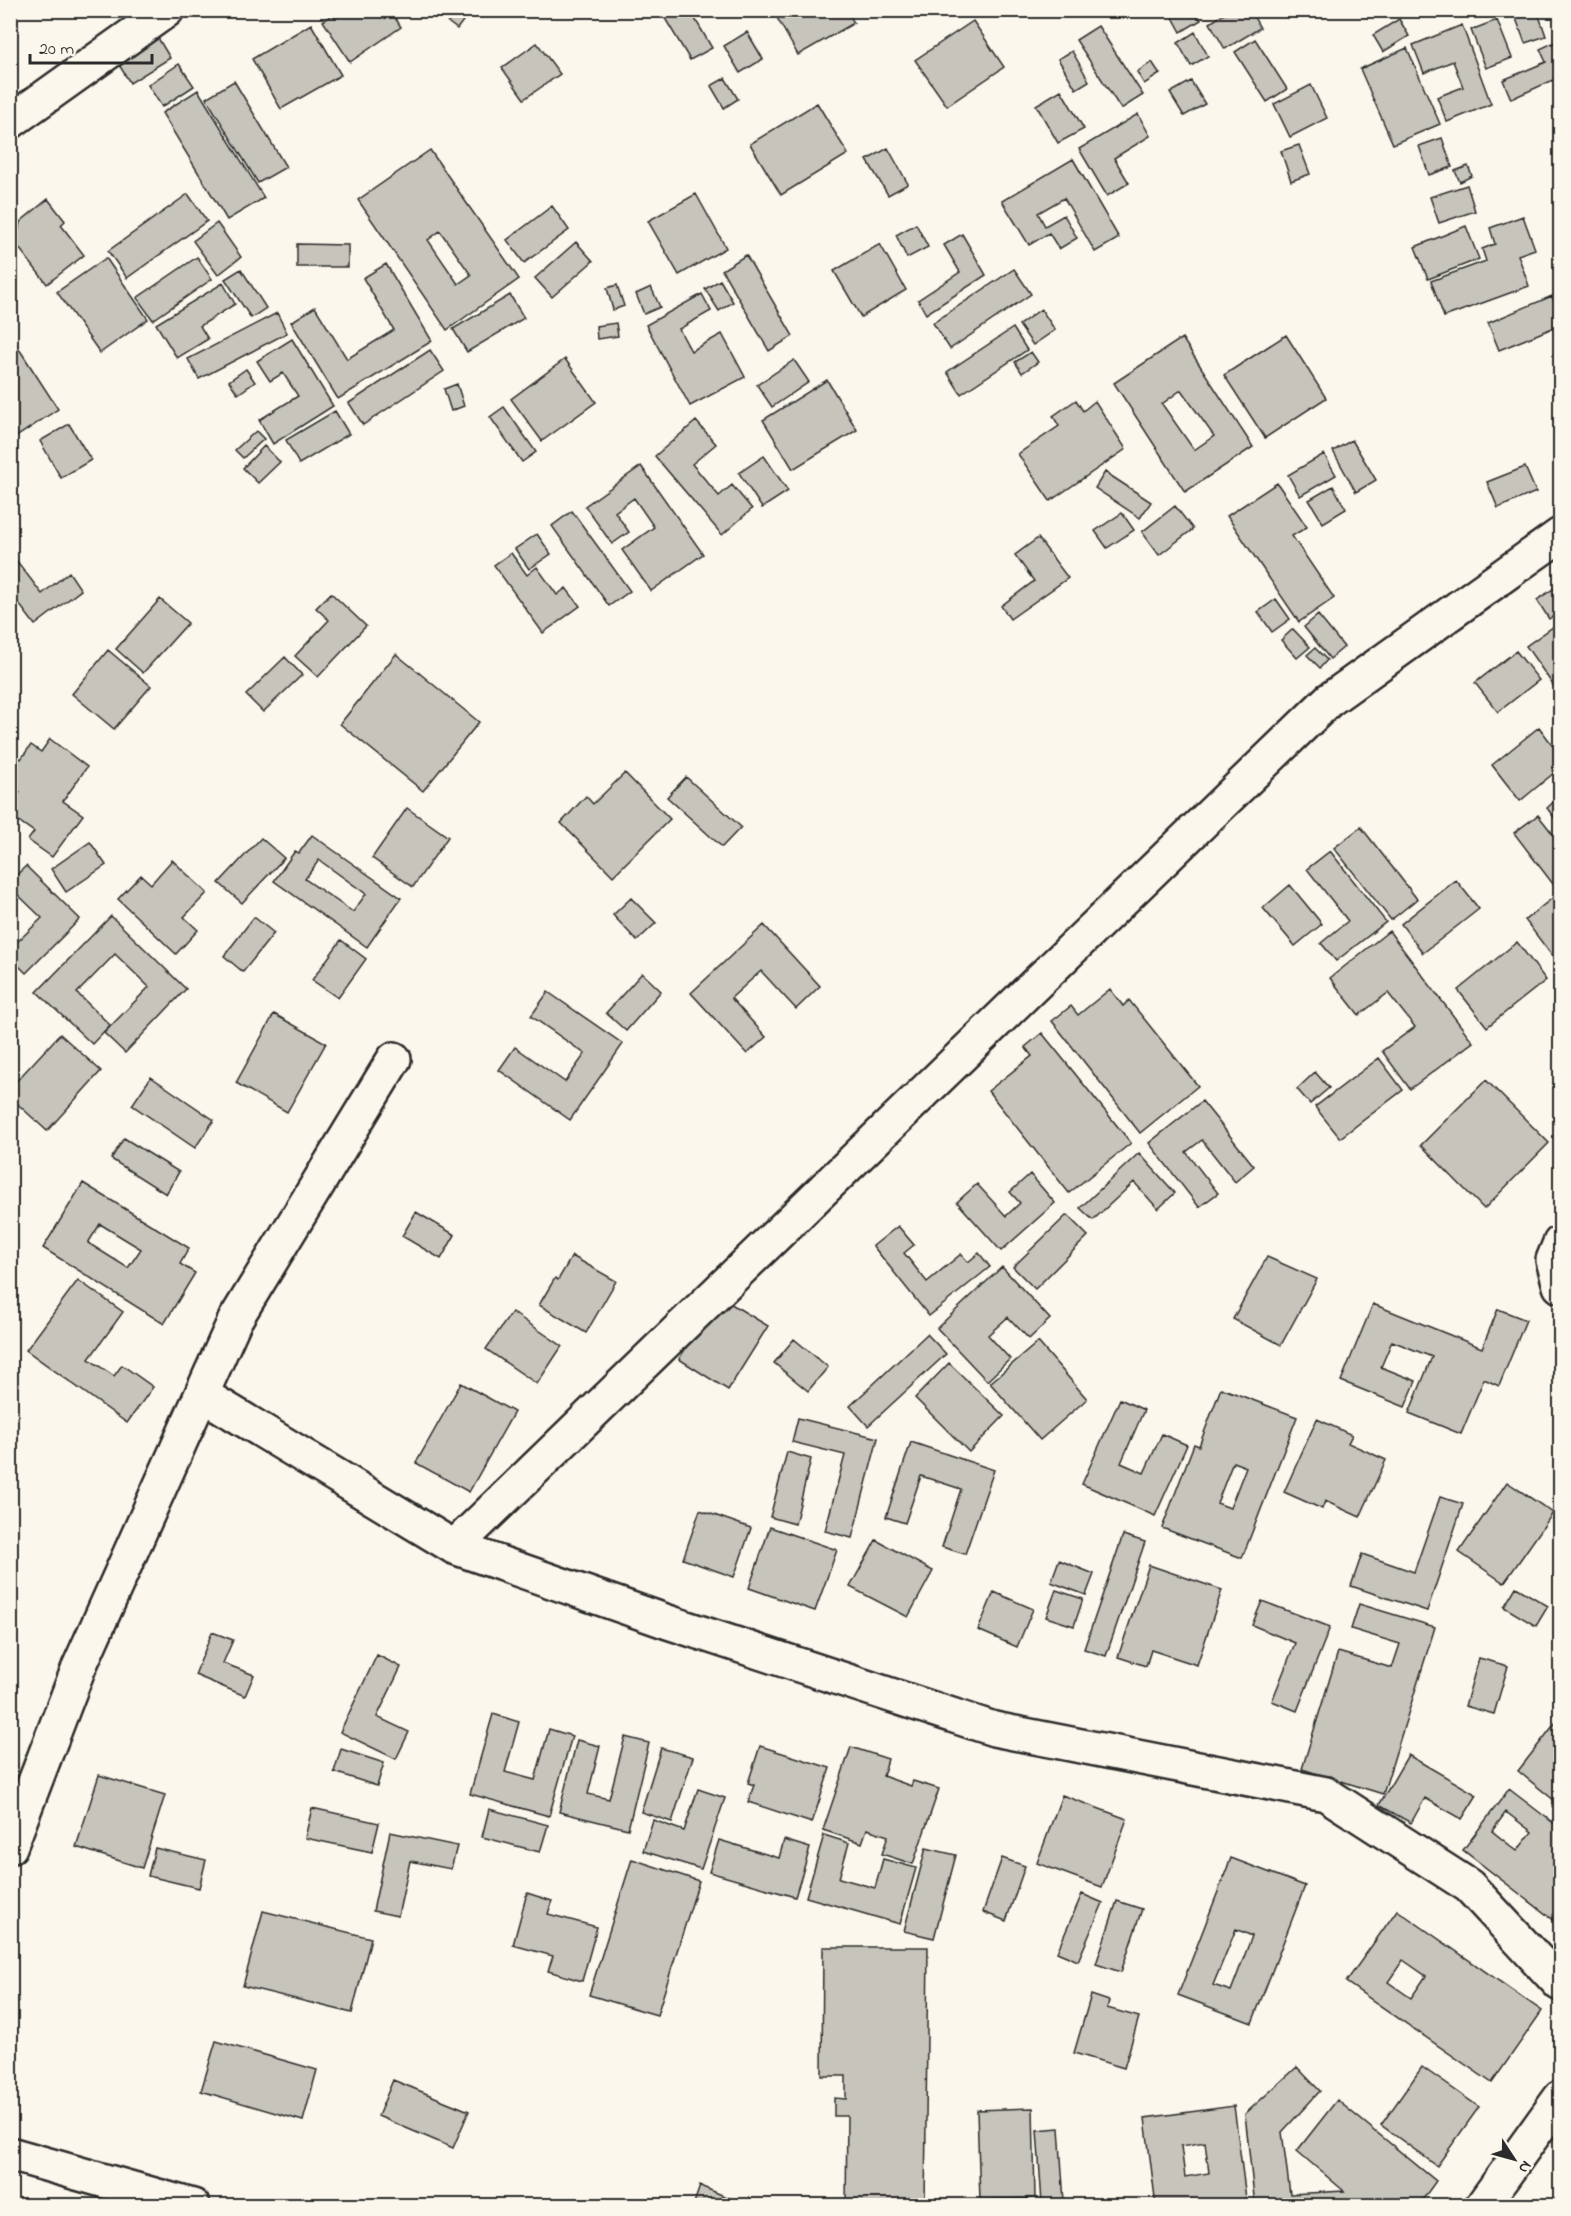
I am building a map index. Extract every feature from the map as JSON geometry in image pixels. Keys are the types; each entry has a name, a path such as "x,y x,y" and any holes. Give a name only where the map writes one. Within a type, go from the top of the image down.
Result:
{"street":[{"path":"10,122 152,14"},
{"path":"454,1547 1329,699 1560,535"},
{"path":"10,1847 79,1667 235,1320 394,1059"},
{"path":"1560,1243 1553,1260 1560,1286"},
{"path":"203,1395 454,1547 665,1621 994,1729 1326,1794 1469,1886 1560,1984"},
{"path":"1482,2205 1560,2098"},
{"path":"10,2154 193,2205"}],"building":[{"path":"340,10 390,10 401,27 350,62 323,21"},
{"path":"432,10 471,10 457,29"},
{"path":"660,10 690,10 712,48 690,60"},
{"path":"786,10 847,10 854,23 798,55 776,16"},
{"path":"1169,10 1195,10 1201,20 1181,32"},
{"path":"1230,10 1250,10 1260,28 1225,49 1210,23"},
{"path":"1523,10 1537,10 1546,36 1525,43 1514,13"},
{"path":"1399,19 1409,36 1383,52 1373,35"},
{"path":"1497,20 1512,58 1486,68 1471,30"},
{"path":"973,21 1004,67 947,106 915,60"},
{"path":"311,24 341,75 281,109 252,59"},
{"path":"1462,25 1491,104 1447,122 1437,97 1463,87 1453,61 1424,73 1413,45"},
{"path":"1098,26 1143,95 1121,109 1076,40"},
{"path":"747,32 763,59 740,73 724,46"},
{"path":"1195,32 1208,56 1191,66 1178,43"},
{"path":"158,38 170,58 130,83 118,63"},
{"path":"1255,39 1287,89 1267,102 1235,52"},
{"path":"1557,41 1560,49 1560,77 1511,99 1503,80 1546,62 1540,49"},
{"path":"537,43 560,74 524,99 502,68"},
{"path":"1407,48 1440,124 1393,144 1360,69"},
{"path":"1072,51 1089,81 1076,89 1058,59"},
{"path":"1152,62 1160,74 1144,84 1137,72"},
{"path":"179,64 194,86 162,107 148,85"},
{"path":"725,78 738,99 724,108 711,86"},
{"path":"234,81 286,167 258,183 206,98"},
{"path":"1191,81 1205,104 1184,116 1170,93"},
{"path":"1311,85 1327,118 1290,137 1274,104"},
{"path":"198,90 264,198 227,220 162,113"},
{"path":"1061,90 1084,129 1058,143 1036,105"},
{"path":"817,103 848,154 781,195 750,144"},
{"path":"1138,114 1150,136 1114,158 1129,183 1107,196 1079,149"},
{"path":"1442,138 1452,167 1429,175 1419,146"},
{"path":"1299,145 1310,174 1291,181 1281,151"},
{"path":"888,148 908,184 888,195 867,160"},
{"path":"430,150 519,279 447,330 358,200","holes":["440,231 471,275 458,284 428,240"]},
{"path":"1073,159 1119,238 1095,252 1064,198 1038,213 1045,226 1064,215 1077,238 1059,249 1049,233 1029,245 1002,201"},
{"path":"1468,166 1472,176 1460,182 1455,171"},
{"path":"1467,185 1475,211 1439,223 1430,197"},
{"path":"188,194 207,221 127,278 108,251"},
{"path":"696,194 726,248 679,275 648,221"},
{"path":"48,199 65,221 61,225 84,255 47,284 16,244 20,222"},
{"path":"552,206 569,230 524,263 507,240"},
{"path":"1523,216 1535,249 1518,255 1529,286 1444,317 1431,281 1486,261 1482,249 1495,244 1490,228"},
{"path":"217,223 241,257 218,275 193,241"},
{"path":"916,224 928,247 907,258 896,235"},
{"path":"1466,226 1479,259 1428,279 1415,247"},
{"path":"962,234 986,275 926,314 918,300 960,272 944,245"},
{"path":"576,242 593,261 552,297 535,278"},
{"path":"297,244 348,245 348,267 297,267"},
{"path":"880,244 906,290 861,317 834,271"},
{"path":"746,255 793,336 769,351 722,270"},
{"path":"197,257 212,279 153,320 137,298"},
{"path":"106,258 148,319 100,353 57,292"},
{"path":"386,264 432,341 338,399 291,322 315,307 347,359 394,330 363,278"},
{"path":"241,269 266,308 251,318 225,279"},
{"path":"1014,269 1031,294 950,349 933,323"},
{"path":"720,280 733,302 719,311 705,289"},
{"path":"223,283 235,304 200,326 208,339 177,358 156,324"},
{"path":"617,285 624,306 613,310 607,288"},
{"path":"651,287 660,307 644,314 636,294"},
{"path":"702,294 711,311 679,329 691,351 722,334 745,377 690,406 646,325"},
{"path":"510,295 524,318 467,352 453,329"},
{"path":"1552,296 1560,316 1560,325 1499,350 1488,323"},
{"path":"1041,309 1055,330 1033,345 1019,325"},
{"path":"277,313 287,333 199,379 188,359"},
{"path":"616,323 618,336 597,339 596,326"},
{"path":"1013,328 1027,350 961,394 947,372"},
{"path":"1286,335 1326,398 1265,438 1224,375"},
{"path":"12,338 58,409 10,441 10,339"},
{"path":"1182,338 1253,447 1185,492 1114,383","holes":["1181,390 1214,436 1194,450 1162,404"]},
{"path":"292,339 333,406 273,444 259,420 298,396 283,373 270,381 257,361"},
{"path":"430,350 444,371 363,425 349,403"},
{"path":"1031,352 1038,362 1022,373 1015,362"},
{"path":"565,359 596,402 542,441 511,399"},
{"path":"794,360 809,382 772,407 757,385"},
{"path":"246,369 255,382 238,394 229,381"},
{"path":"827,380 857,430 793,469 763,420"},
{"path":"457,384 464,406 451,411 444,389"},
{"path":"1076,400 1083,411 1095,401 1126,449 1050,501 1018,454 1059,426 1053,416"},
{"path":"504,407 536,452 522,462 490,417"},
{"path":"335,411 349,434 299,464 286,440"},
{"path":"696,421 716,444 692,464 719,496 732,485 752,509 722,535 655,456"},
{"path":"69,424 91,460 61,478 40,441"},
{"path":"256,431 264,439 243,458 235,450"},
{"path":"1352,440 1376,480 1356,492 1333,451"},
{"path":"264,446 280,462 258,483 243,468"},
{"path":"1324,454 1336,475 1300,496 1288,475"},
{"path":"764,456 788,491 762,508 739,473"},
{"path":"641,466 703,554 651,591 622,550 654,527 634,498 615,512 629,532 612,544 585,506"},
{"path":"1525,467 1536,492 1498,508 1487,482"},
{"path":"1105,472 1151,502 1140,518 1095,488"},
{"path":"1277,483 1307,527 1292,536 1334,598 1299,622 1227,516"},
{"path":"1333,486 1346,509 1323,523 1309,500"},
{"path":"1175,506 1193,529 1159,555 1142,532"},
{"path":"572,511 630,591 609,606 552,526"},
{"path":"1122,513 1134,530 1107,548 1095,531"},
{"path":"537,534 551,554 529,569 515,549"},
{"path":"1038,538 1068,578 1010,619 1001,606 1034,581 1015,555"},
{"path":"511,553 527,575 537,567 557,595 566,588 580,606 543,633 494,565"},
{"path":"16,560 42,594 69,572 81,590 35,625 10,592 10,565"},
{"path":"1559,585 1560,611 1549,619 1537,600"},
{"path":"331,593 366,626 318,677 295,656 329,620 316,608"},
{"path":"160,599 188,623 143,673 116,649"},
{"path":"1276,599 1290,619 1272,632 1258,612"},
{"path":"1318,615 1344,647 1330,659 1304,627"},
{"path":"1560,622 1560,695 1526,646"},
{"path":"1293,629 1310,647 1297,658 1281,640"},
{"path":"1315,648 1327,660 1320,668 1307,655"},
{"path":"108,650 151,686 114,729 72,694"},
{"path":"1516,651 1539,680 1498,712 1475,683"},
{"path":"396,654 479,722 423,791 340,724"},
{"path":"285,657 302,675 263,712 246,695"},
{"path":"1539,727 1560,755 1560,768 1520,801 1492,765"},
{"path":"50,739 87,767 63,801 83,815 52,857 28,840 34,832 10,815 10,804 20,792 10,786 10,754 12,752 21,759 31,745 41,752"},
{"path":"625,773 670,819 613,876 561,823 586,796 593,804"},
{"path":"686,777 741,827 722,847 667,797"},
{"path":"1560,796 1560,825 1547,808"},
{"path":"407,808 448,837 413,887 372,858"},
{"path":"1538,815 1560,843 1560,878 1553,884 1514,833"},
{"path":"1361,827 1417,899 1391,920 1334,848"},
{"path":"312,835 401,898 367,947 274,881 295,851 299,853","holes":["319,860 366,894 353,912 305,879"]},
{"path":"261,838 284,858 242,903 219,883"},
{"path":"90,842 106,865 66,892 51,869"},
{"path":"1330,851 1386,922 1336,961 1321,943 1348,921 1307,869"},
{"path":"172,860 207,893 184,917 198,930 176,954 118,899 141,875 151,884"},
{"path":"26,866 80,919 26,973 10,957 10,949 42,918 10,887 10,881"},
{"path":"1456,880 1479,909 1423,953 1401,924"},
{"path":"1290,885 1322,924 1295,946 1263,908"},
{"path":"1560,892 1560,958 1556,961 1525,920"},
{"path":"631,898 656,923 637,941 613,915"},
{"path":"111,916 186,989 125,1053 104,1033 149,987 115,954 77,993 110,1025 92,1044 37,992"},
{"path":"254,917 274,933 243,972 224,956"},
{"path":"764,925 820,986 796,1009 761,971 731,998 766,1037 747,1054 691,993"},
{"path":"1389,931 1473,1042 1410,1089 1382,1051 1415,1027 1388,993 1359,1015 1330,978"},
{"path":"341,940 366,959 338,998 312,980"},
{"path":"1517,942 1546,980 1487,1027 1458,990"},
{"path":"642,973 661,991 626,1031 606,1013"},
{"path":"1110,989 1123,1006 1129,1000 1198,1086 1140,1133 1052,1021 1071,1006 1078,1015"},
{"path":"548,992 623,1044 570,1120 499,1070 515,1047 565,1082 585,1054 531,1016"},
{"path":"274,1014 326,1043 287,1112 236,1083"},
{"path":"1042,1033 1131,1143 1069,1193 988,1091 1032,1056 1025,1047"},
{"path":"60,1034 101,1071 47,1131 10,1097 10,1088"},
{"path":"1379,1058 1403,1090 1340,1138 1315,1107"},
{"path":"1315,1072 1329,1088 1310,1104 1297,1089"},
{"path":"151,1077 214,1120 195,1148 132,1105"},
{"path":"1486,1080 1549,1143 1484,1209 1421,1145"},
{"path":"1202,1101 1254,1166 1235,1182 1202,1140 1186,1152 1218,1193 1199,1207 1149,1143"},
{"path":"124,1138 179,1172 166,1194 111,1159"},
{"path":"1139,1153 1175,1193 1158,1209 1134,1182 1093,1220 1080,1208"},
{"path":"1030,1174 1055,1203 1001,1251 957,1202 977,1184 1006,1216 1020,1203 1010,1192"},
{"path":"83,1183 189,1248 180,1264 195,1273 164,1324 43,1248","holes":["100,1224 141,1249 128,1268 88,1243"]},
{"path":"416,1212 455,1235 441,1259 402,1236"},
{"path":"1067,1215 1088,1236 1035,1289 1013,1267"},
{"path":"898,1226 914,1245 904,1253 927,1282 961,1254 968,1262 979,1253 990,1267 929,1316 873,1246"},
{"path":"572,1256 616,1281 586,1333 539,1305 555,1278 558,1280"},
{"path":"1267,1257 1317,1279 1281,1345 1233,1319"},
{"path":"1002,1267 1050,1319 1029,1339 1008,1317 988,1335 1010,1359 987,1381 937,1328"},
{"path":"78,1280 123,1312 89,1359 114,1376 122,1365 153,1387 127,1423 26,1350"},
{"path":"718,1296 768,1326 728,1390 679,1359"},
{"path":"1373,1304 1482,1348 1498,1309 1526,1320 1499,1386 1484,1379 1461,1434 1409,1413 1432,1357 1392,1341 1381,1367 1416,1381 1405,1407 1341,1381"},
{"path":"512,1312 562,1346 537,1384 486,1349"},
{"path":"927,1334 946,1354 868,1426 850,1406"},
{"path":"794,1339 828,1367 808,1391 774,1363"},
{"path":"1038,1342 1087,1399 1040,1440 990,1383"},
{"path":"949,1363 1004,1416 969,1452 915,1398"},
{"path":"461,1383 514,1412 469,1492 416,1463"},
{"path":"1221,1388 1297,1417 1242,1558 1162,1528 1194,1444 1199,1446","holes":["1233,1462 1246,1467 1230,1508 1217,1503"]},
{"path":"1120,1399 1144,1410 1121,1463 1144,1473 1162,1434 1187,1445 1155,1516 1082,1484"},
{"path":"798,1418 878,1438 852,1538 825,1531 845,1455 792,1442"},
{"path":"1317,1419 1352,1435 1348,1443 1386,1460 1360,1517 1325,1501 1322,1509 1284,1492"},
{"path":"911,1442 994,1470 965,1554 942,1547 961,1489 921,1476 905,1523 886,1517"},
{"path":"787,1452 811,1459 795,1524 770,1517"},
{"path":"1507,1482 1553,1513 1504,1583 1459,1552"},
{"path":"1440,1497 1463,1504 1427,1611 1351,1586 1362,1554 1414,1572"},
{"path":"700,1510 751,1528 734,1577 683,1559"},
{"path":"770,1527 837,1550 815,1611 749,1588"},
{"path":"1123,1535 1145,1542 1106,1656 1084,1649"},
{"path":"876,1540 933,1571 908,1617 850,1587"},
{"path":"1059,1560 1094,1574 1086,1595 1051,1582"},
{"path":"1149,1565 1222,1590 1197,1665 1151,1650 1146,1666 1118,1657"},
{"path":"1516,1587 1548,1606 1536,1626 1504,1607"},
{"path":"1056,1590 1083,1599 1074,1626 1046,1617"},
{"path":"994,1592 1033,1609 1017,1647 978,1630"},
{"path":"1262,1601 1330,1627 1297,1711 1272,1701 1295,1643 1252,1625"},
{"path":"1359,1604 1435,1627 1383,1794 1302,1769 1338,1652 1392,1668 1400,1644 1351,1629"},
{"path":"212,1632 233,1640 223,1663 254,1675 245,1696 195,1675"},
{"path":"377,1655 401,1667 377,1717 409,1732 396,1759 340,1732"},
{"path":"1479,1658 1508,1666 1494,1714 1465,1706"},
{"path":"493,1714 519,1722 505,1772 535,1780 549,1729 572,1736 549,1816 470,1794"},
{"path":"1560,1717 1560,1805 1518,1771"},
{"path":"625,1737 649,1743 628,1829 559,1812 577,1740 600,1746 588,1794 609,1799"},
{"path":"760,1746 830,1768 812,1823 748,1802 754,1785 748,1783"},
{"path":"851,1747 888,1759 883,1776 911,1786 913,1781 939,1789 913,1864 882,1854 888,1836 867,1829 862,1843 823,1830"},
{"path":"661,1748 693,1757 672,1822 641,1812"},
{"path":"341,1749 384,1763 377,1786 334,1772"},
{"path":"1408,1755 1477,1795 1462,1819 1425,1798 1411,1823 1379,1805"},
{"path":"10,1764 16,1765 10,1786"},
{"path":"99,1775 165,1795 142,1868 76,1847"},
{"path":"698,1789 725,1798 701,1869 643,1851 653,1820 684,1831"},
{"path":"1509,1789 1560,1828 1560,1925 1463,1850","holes":["1506,1812 1532,1832 1517,1851 1492,1831"]},
{"path":"1062,1795 1127,1819 1102,1887 1037,1863"},
{"path":"312,1808 379,1823 372,1852 305,1838"},
{"path":"489,1809 548,1825 540,1852 482,1837"},
{"path":"390,1832 457,1846 451,1869 410,1861 398,1916 373,1911"},
{"path":"824,1835 849,1843 839,1878 875,1888 883,1859 916,1868 900,1924 806,1897"},
{"path":"719,1840 779,1858 784,1840 810,1848 795,1897 709,1872"},
{"path":"155,1848 206,1860 199,1888 148,1876"},
{"path":"926,1848 956,1855 934,1938 904,1931"},
{"path":"1002,1858 1025,1866 1006,1921 983,1912"},
{"path":"1231,1858 1305,1886 1252,2023 1178,1995","holes":["1236,1929 1252,1936 1231,1991 1213,1985"]},
{"path":"632,1859 699,1881 657,2015 589,1995"},
{"path":"527,1893 552,1901 548,1914 597,1927 582,1981 548,1971 553,1956 513,1945"},
{"path":"1082,1894 1103,1903 1078,1961 1057,1952"},
{"path":"1117,1901 1142,1909 1121,1972 1096,1964"},
{"path":"1397,1910 1542,2011 1492,2083 1346,1982","holes":["1403,1960 1426,1976 1411,1998 1388,1982"]},
{"path":"263,1911 371,1938 352,2013 243,1986"},
{"path":"823,1947 928,1947 925,2206 846,2206 847,2116 834,2116 834,2098 846,2099 846,2076 822,2076"},
{"path":"1091,1995 1109,2001 1107,2008 1139,2017 1124,2068 1074,2053"},
{"path":"216,2041 317,2070 303,2121 201,2091"},
{"path":"1297,2067 1320,2091 1282,2132 1290,2194 1344,2191 1297,2151 1337,2100 1436,2181 1418,2206 1255,2206 1245,2114"},
{"path":"1422,2067 1479,2107 1437,2166 1381,2125"},
{"path":"393,2080 469,2111 453,2148 378,2116"},
{"path":"1234,2106 1247,2206 1156,2206 1145,2118","holes":["1205,2142 1209,2173 1185,2177 1181,2146"]},
{"path":"1033,2108 1035,2198 980,2200 977,2110"},
{"path":"1059,2128 1064,2202 1042,2203 1037,2130"},
{"path":"700,2186 749,2206 693,2206"}]}
